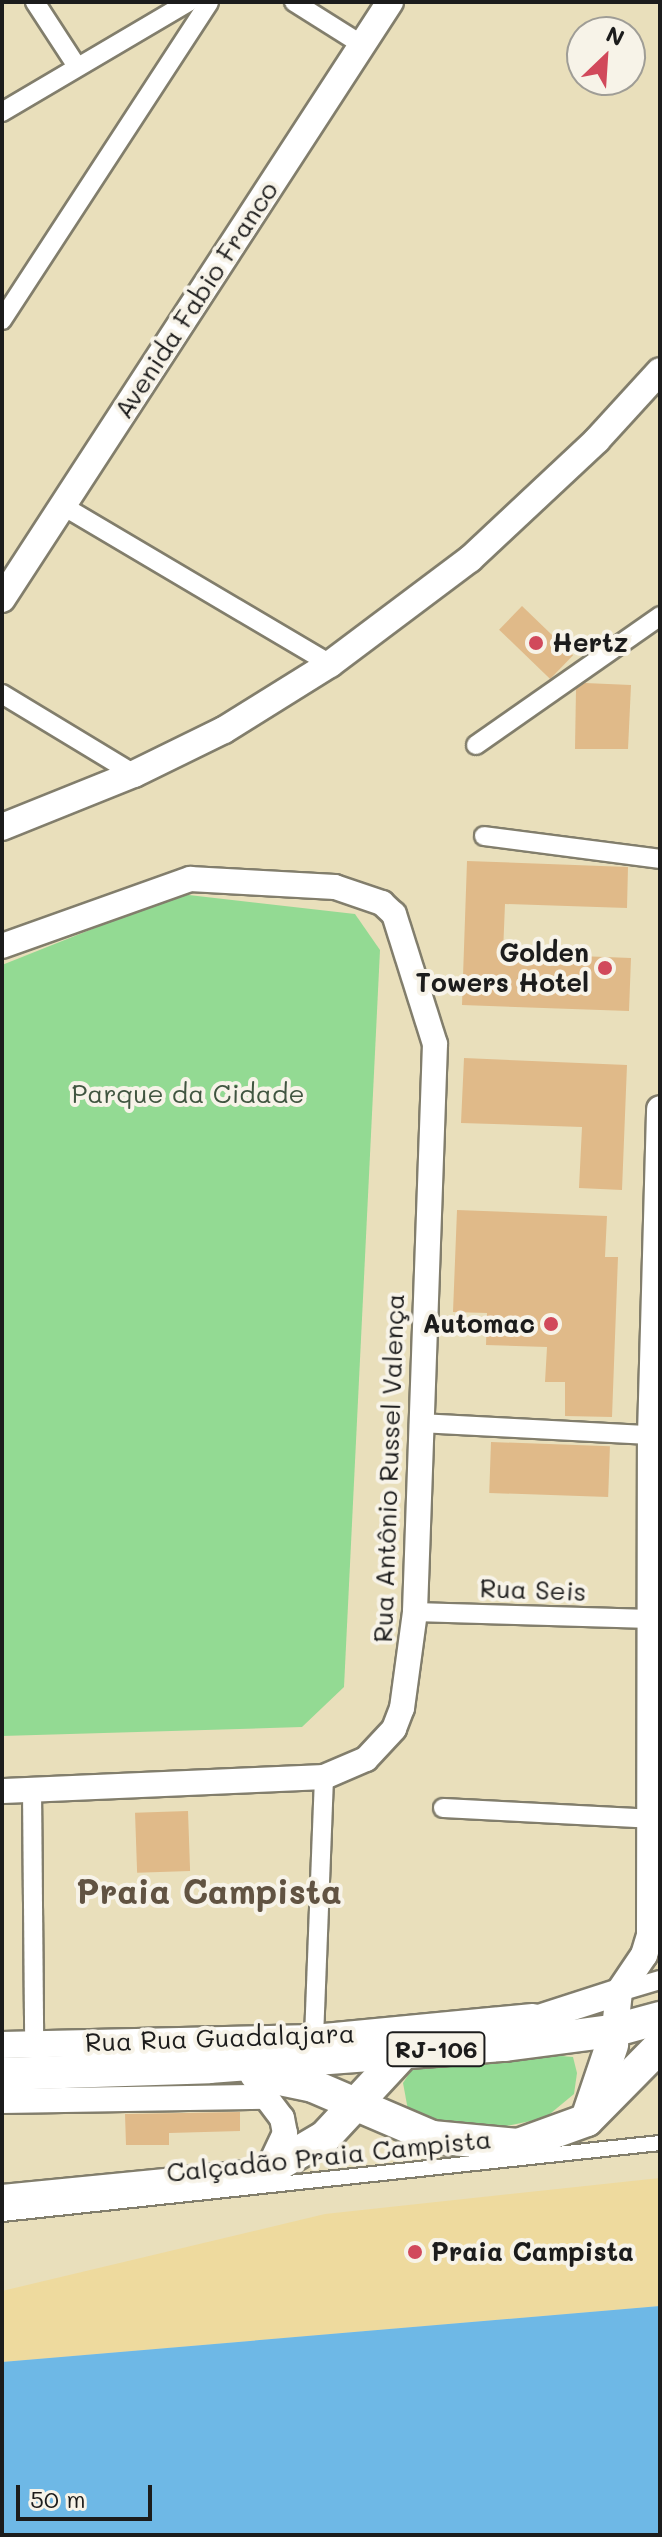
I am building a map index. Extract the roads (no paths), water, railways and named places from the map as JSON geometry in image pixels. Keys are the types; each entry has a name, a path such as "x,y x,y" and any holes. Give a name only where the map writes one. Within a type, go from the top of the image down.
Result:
{"highway":[{"name":"RJ-106","path":"2,2074 209,2067 401,2055 478,2045 612,2038 660,2018"},
{"path":"587,2120 612,2038"},
{"name":"RJ-106","path":"209,2067 288,2079 356,2103 394,2123 455,2142 518,2145 587,2120 609,2103 633,2071 660,2046"},
{"path":"267,2171 309,2151 401,2055"},
{"path":"394,2123 392,2077 401,2055"}],"main road":[{"name":"Avenida Fabio Franco","path":"2,599 390,2"},
{"path":"2,827 134,774 224,730 330,664 470,559 597,440 660,371"},
{"path":"633,2071 612,2038 619,1992 644,1955 650,1935 656,1678 650,1619 651,1435 657,1318 660,1109"},
{"path":"478,2045 533,2017 619,1992"},
{"name":"Rua Rua Guadalajara","path":"2,2045 314,2038 533,2017"}],"street":[{"path":"35,2 76,65"},
{"path":"2,112 76,65 189,2"},
{"path":"2,320 209,2"},
{"path":"294,2 361,44"},
{"path":"63,506 330,664"},
{"path":"476,745 660,617"},
{"path":"2,694 134,774"},
{"path":"484,836 660,859"},
{"name":"Rua Antônio Russel Valença","path":"2,946 190,879 335,887 382,903 394,914 435,1044 419,1423 415,1612 402,1708 394,1729 366,1759 324,1777"},
{"path":"419,1423 651,1435"},
{"name":"Rua Seis","path":"415,1612 650,1619"},
{"path":"2,1791 324,1777 314,2038"},
{"path":"32,1790 34,2044"},
{"path":"443,1808 651,1819"},
{"path":"619,1992 660,1980"},
{"path":"2,2101 266,2097 282,2118 285,2133 267,2171 2,2197"},
{"name":"Calçadão Praia Campista","path":"2,2214 660,2143"}],"water":[{"path":"660,2306 660,2535 2,2535 2,2362"}],"place":[{"name":"Hertz","path":"536,643"},
{"name":"Golden Towers Hotel","path":"605,968"},
{"name":"Automac","path":"551,1324"},
{"name":"Praia Campista","path":"415,2252"}],"district":[{"name":"Praia Campista","path":"209,1891"}],"park label":[{"name":"Parque da Cidade","path":"188,1094"}]}
